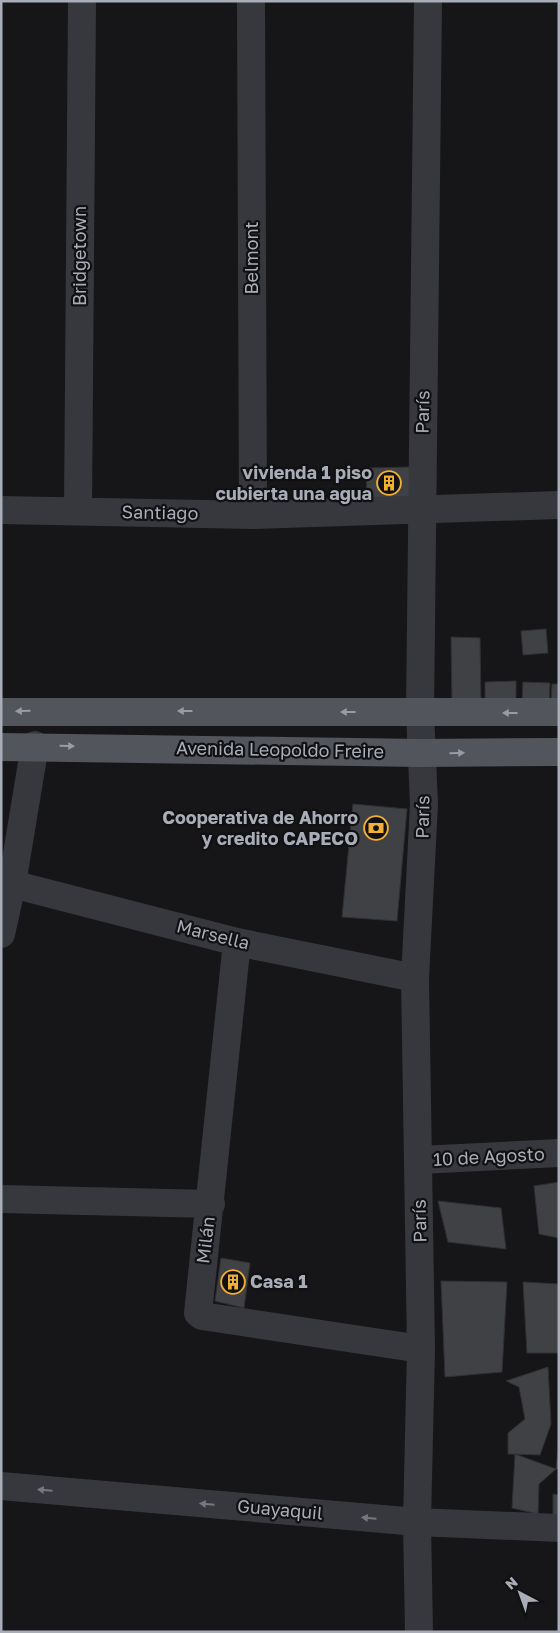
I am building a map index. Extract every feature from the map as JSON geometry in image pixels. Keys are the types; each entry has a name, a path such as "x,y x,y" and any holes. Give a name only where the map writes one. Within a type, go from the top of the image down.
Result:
{"main road":[{"name":"Avenida Leopoldo Freire","path":"1,712 559,712"},
{"name":"Avenida Leopoldo Freire","path":"1,746 35,745 421,753 559,752"}],"street":[{"name":"Bridgetown","path":"78,511 82,1"},
{"name":"Belmont","path":"251,1 253,515"},
{"name":"París","path":"419,1632 420,1160 415,978 424,804 420,713 428,1"},
{"name":"Santiago","path":"1,510 253,515 559,505"},
{"path":"2,922 12,884 35,745"},
{"name":"Marsella","path":"12,884 237,942 415,978"},
{"name":"Milán","path":"237,942 211,1204 198,1310 202,1316 421,1348"},
{"name":"10 de Agosto","path":"420,1160 559,1153"},
{"path":"1,1199 211,1204"},
{"name":"Guayaquil","path":"1,1486 418,1522 559,1528"}],"building":[{"name":"vivienda 1 piso cubierta una agua","path":"410,467 412,498 366,499 367,468"},
{"path":"546,629 548,653 523,655 521,631"},
{"path":"451,637 480,638 481,702 452,704"},
{"path":"516,681 516,703 485,704 485,682"},
{"path":"523,682 550,683 549,705 522,704"},
{"path":"552,684 559,684 559,705 551,705"},
{"path":"353,804 407,809 397,921 342,917"},
{"path":"559,1182 559,1238 539,1234 534,1186"},
{"path":"438,1201 501,1208 506,1249 448,1242"},
{"name":"Casa 1","path":"221,1258 250,1263 244,1308 215,1301"},
{"path":"441,1281 507,1282 502,1372 445,1377"},
{"path":"523,1282 559,1284 559,1353 527,1353"},
{"path":"548,1367 551,1424 540,1455 508,1454 508,1433 525,1419 519,1387 506,1381"},
{"path":"559,1440 559,1469 556,1469"},
{"path":"515,1454 556,1469 539,1484 538,1514 512,1508"},
{"path":"553,1494 559,1495 559,1522 553,1520"}],"place":[{"name":"vivienda 1 piso cubierta una agua","path":"389,483"},
{"name":"Cooperativa de Ahorro y credito CAPECO","path":"376,828"},
{"name":"Casa 1","path":"233,1282"}]}
